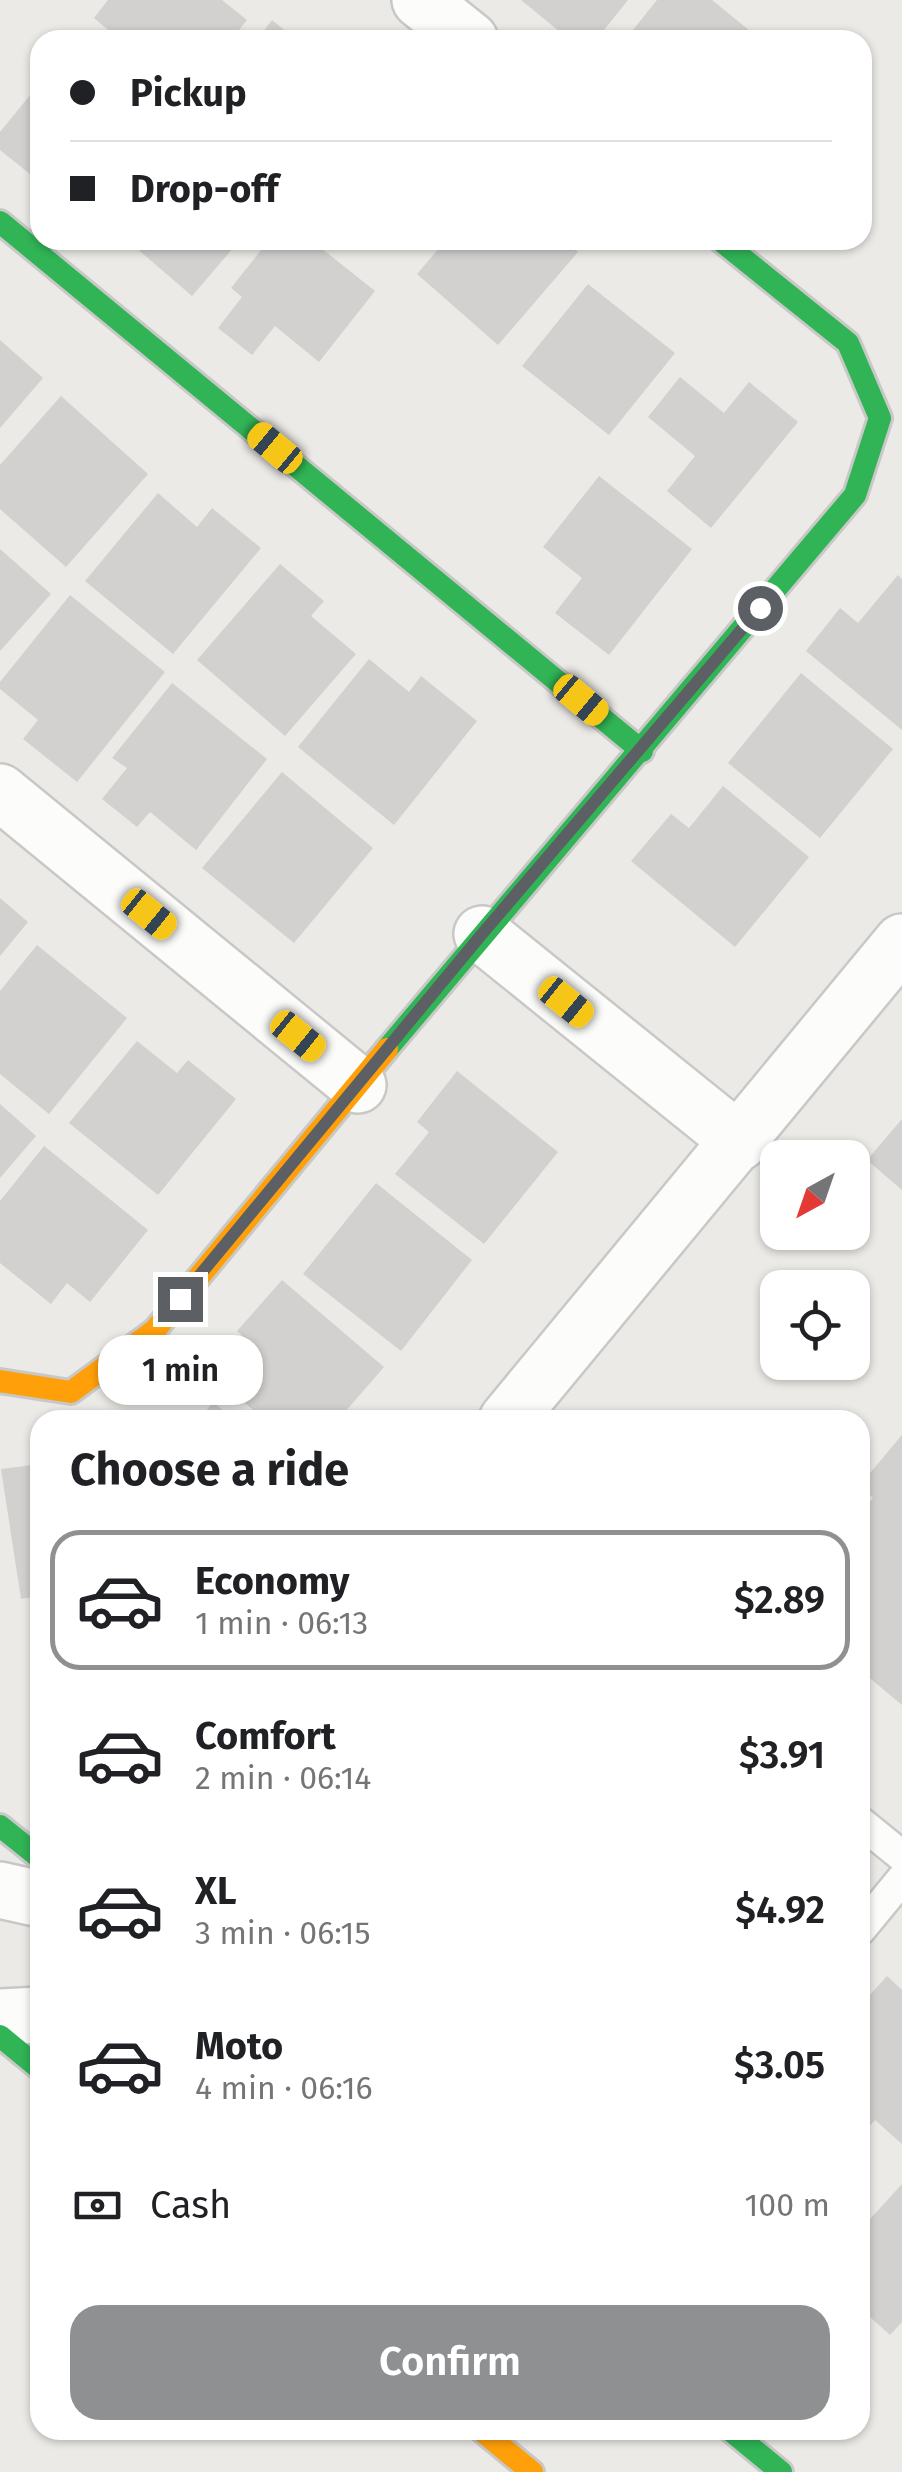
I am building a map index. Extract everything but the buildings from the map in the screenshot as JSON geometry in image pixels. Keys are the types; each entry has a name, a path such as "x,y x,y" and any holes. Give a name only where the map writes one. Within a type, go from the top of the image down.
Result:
{"street":[{"path":"420,0 458,30"},
{"path":"0,222 30,247"},
{"path":"34,250 642,751"},
{"path":"0,1381 71,1392 155,1330 482,934 642,751 854,495 880,418 848,342 733,250"},
{"path":"0,792 358,1086"},
{"path":"482,934 740,1142"},
{"path":"515,1410 902,942"},
{"path":"0,1826 30,1850"},
{"path":"0,1890 30,1897"},
{"path":"0,2016 30,2015"},
{"path":"0,2036 30,2060"},
{"path":"492,2440 532,2472"},
{"path":"742,2440 782,2472"}],"lane":[{"path":"870,1830 902,1856"},
{"path":"870,1918 902,1880"}],"traffic: fast":[{"path":"0,222 30,247"},
{"path":"34,250 642,751"},
{"path":"387,1049 855,495 880,418 848,343 732,250"},
{"path":"0,1826 30,1850"},
{"path":"0,2036 30,2061"},
{"path":"742,2440 781,2472"}],"traffic: slow":[{"path":"0,1381 71,1392 155,1330 387,1049"},
{"path":"493,2440 532,2472"}],"route":[{"path":"180,1299 482,934 642,751 760,608"}]}
